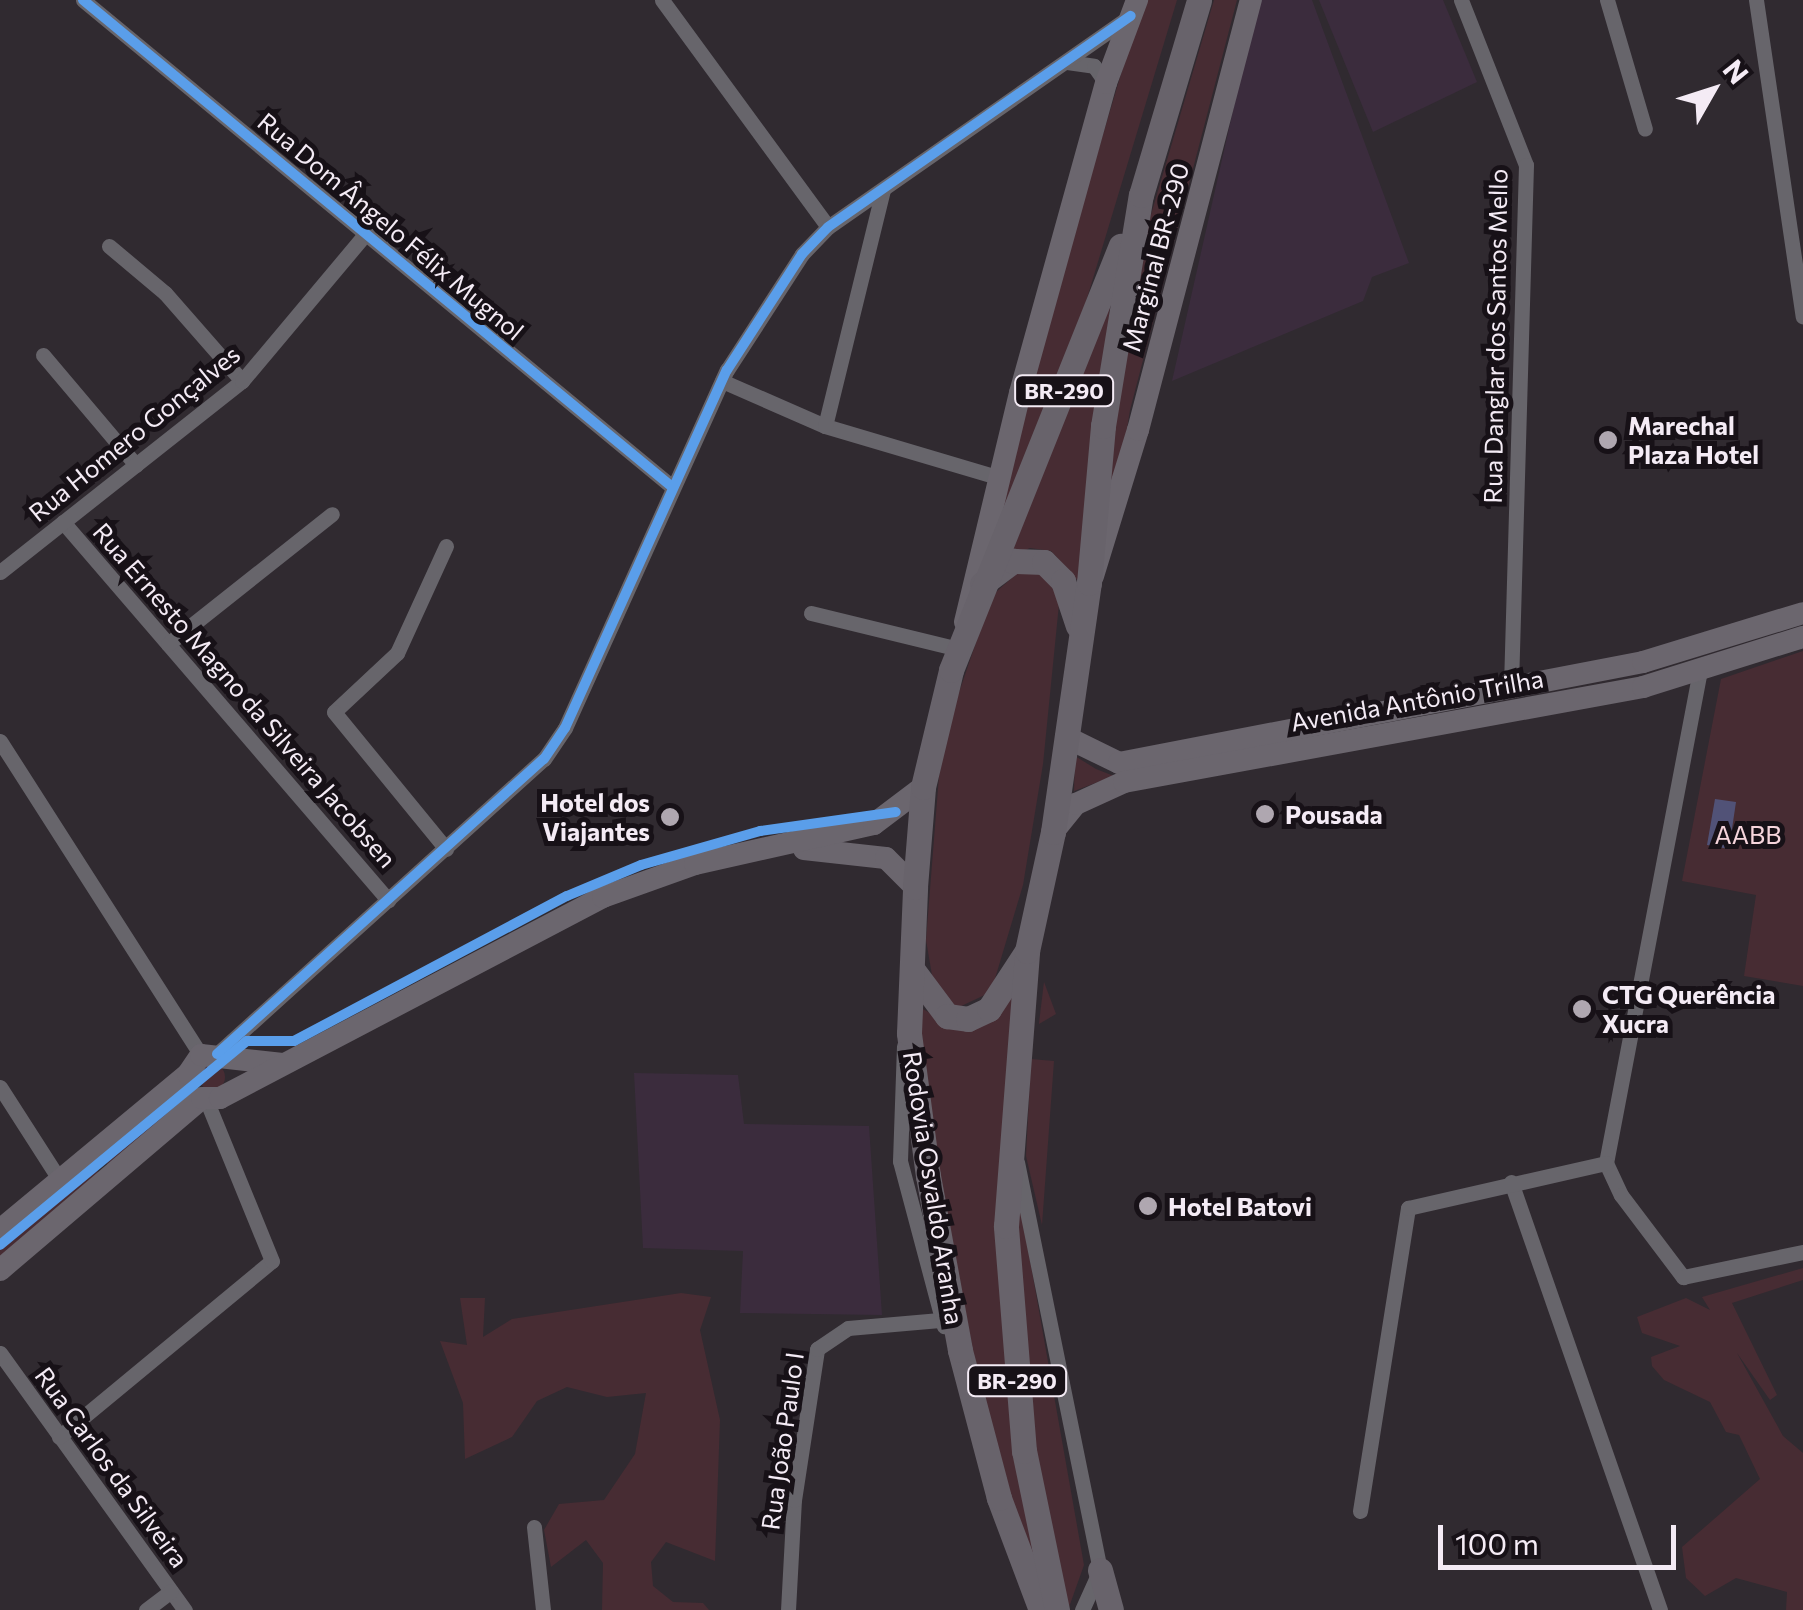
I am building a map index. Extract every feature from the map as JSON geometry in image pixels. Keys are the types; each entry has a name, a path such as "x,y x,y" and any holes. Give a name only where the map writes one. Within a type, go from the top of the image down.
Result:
{"highway":[{"name":"Rodovia Osvaldo Aranha","path":"1041,1610 1000,1498 960,1350 909,1032 923,787 962,640 1141,195 1199,0"},
{"name":"Rodovia Osvaldo Aranha","path":"1057,1610 1024,1452 1006,1226 1026,951 1052,832 1090,584 1103,426 1141,195"},
{"name":"BR-290","path":"982,584 1013,561 1044,562 1063,581 1081,633"},
{"name":"BR-290","path":"912,969 938,1008 968,1019 990,1009 1026,951"},
{"path":"1100,1570 1111,1610"}],"main road":[{"name":"Marginal BR-290","path":"1090,584 1114,516 1251,0"},
{"path":"962,640 997,478 1106,83 1134,8"},
{"name":"Avenida Antônio Trilha","path":"1052,832 1076,804 1121,772 1511,686 1643,662 1803,613"},
{"name":"Avenida Antônio Trilha","path":"1121,772 1700,672 1803,637"},
{"path":"1066,737 1121,772"},
{"path":"0,1270 204,1098 230,1092 286,1064 603,897 696,864 874,824 923,787"},
{"path":"776,847 886,858 915,887"},
{"path":"0,1230 208,1061 286,1064"},
{"path":"208,1061 234,1076 230,1092"},
{"path":"204,1098 208,1061"}],"street":[{"name":"Rua Dom Ângelo Félix Mugnol","path":"84,0 671,486"},
{"path":"662,0 828,227"},
{"name":"Rua Danglar dos Santos Mello","path":"1461,0 1526,165 1511,686"},
{"path":"1607,0 1646,129"},
{"path":"1756,0 1803,317"},
{"path":"0,741 208,1061 544,758 565,728 671,486 722,381 776,286 828,227 1064,63 1134,8"},
{"path":"1064,63 1086,62 1106,83"},
{"path":"825,426 883,189"},
{"name":"Rua Homero Gonçalves","path":"0,572 242,382 367,232"},
{"path":"109,246 165,293 242,382"},
{"path":"43,355 136,465"},
{"path":"722,381 825,426 997,478"},
{"path":"168,644 332,514"},
{"name":"Rua Ernesto Magno da Silveira Jacobsen","path":"63,522 388,900"},
{"path":"446,546 397,653 340,702 336,720 446,849"},
{"path":"811,613 962,640"},
{"path":"1700,672 1606,1163 1622,1195 1684,1277 1803,1252"},
{"path":"909,1032 900,1063 900,1161 940,1320 960,1350"},
{"path":"0,1087 60,1179"},
{"path":"59,1437 272,1261 204,1098"},
{"path":"1013,1148 1032,1217 1100,1570 1082,1610"},
{"path":"1360,1511 1405,1216 1417,1202 1606,1163"},
{"path":"1510,1182 1660,1610"},
{"name":"Rua João Paulo I","path":"788,1610 794,1500 818,1348 848,1328 940,1320"},
{"name":"Rua Carlos da Silveira","path":"0,1353 185,1610"},
{"path":"534,1527 543,1610"},
{"path":"146,1610 171,1591"}],"shaded area":[{"path":"1258,0 1312,0 1409,263 1372,277 1363,301 1172,381"},
{"path":"1319,0 1443,0 1477,82 1373,132"},
{"path":"634,1073 738,1075 744,1124 869,1126 882,1315 740,1313 743,1251 643,1248"}],"green space":[{"path":"1143,0 1177,0 1075,338 991,542 1055,296"},
{"path":"1214,0 1237,0 1130,410 1119,478 1106,482 1140,252"},
{"path":"1111,299 1078,581 1051,551 1030,548 1010,557"},
{"path":"1022,569 1041,570 1057,587 1059,604 1043,764 1023,885 991,992 955,1009 933,981 926,940 939,776 953,710 984,619 996,592"},
{"name":"AABB","path":"1803,651 1803,986 1744,976 1756,895 1682,881 1721,679"},
{"path":"1075,756 1096,769 1114,776 1074,791"},
{"path":"1021,975 1000,1185 1039,1570 991,1447 924,1090 921,1008 961,1030"},
{"path":"1044,982 1056,1014 1039,1024 1039,1023"},
{"path":"1031,1059 1054,1061 1042,1225 1026,1156"},
{"path":"212,1064 221,1068 225,1077 221,1086 212,1090 203,1086 199,1077 203,1068"},
{"path":"184,1093 188,1098 108,1165 104,1160"},
{"path":"95,1168 99,1173 0,1257 0,1248"},
{"path":"1016,1181 1084,1565 1068,1610 1031,1446"},
{"path":"1803,1268 1803,1280 1732,1303 1777,1395 1770,1400 1737,1353 1783,1436 1803,1453 1803,1610 1786,1610 1787,1592 1736,1578 1705,1596 1686,1578 1682,1547 1760,1479 1739,1435 1726,1432 1710,1402 1664,1380 1652,1366 1651,1357 1680,1346 1642,1333 1637,1317 1686,1298 1710,1310 1702,1297"},
{"path":"681,1293 711,1297 700,1330 720,1420 715,1561 666,1542 651,1562 653,1586 673,1602 703,1603 709,1610 602,1610 603,1563 586,1540 551,1567 544,1530 559,1504 604,1500 635,1454 646,1393 607,1397 567,1387 537,1401 512,1437 465,1459 463,1403 440,1341 467,1345 460,1298 485,1298 483,1337 512,1319"}],"water":[{"path":"1715,799 1736,802 1729,849 1707,845"}],"cycle path":[{"path":"83,0 671,486"},
{"path":"217,1054 544,759 565,728 727,370 802,254 828,227 1131,16"},
{"path":"0,1245 247,1041 294,1041 567,896 641,865 760,831 896,812"}],"place":[{"name":"Marechal Plaza Hotel","path":"1608,440"},
{"name":"Pousada","path":"1265,814"},
{"name":"Hotel dos Viajantes","path":"670,817"},
{"name":"CTG Querência Xucra","path":"1582,1009"},
{"name":"Hotel Batovi","path":"1148,1206"}]}
